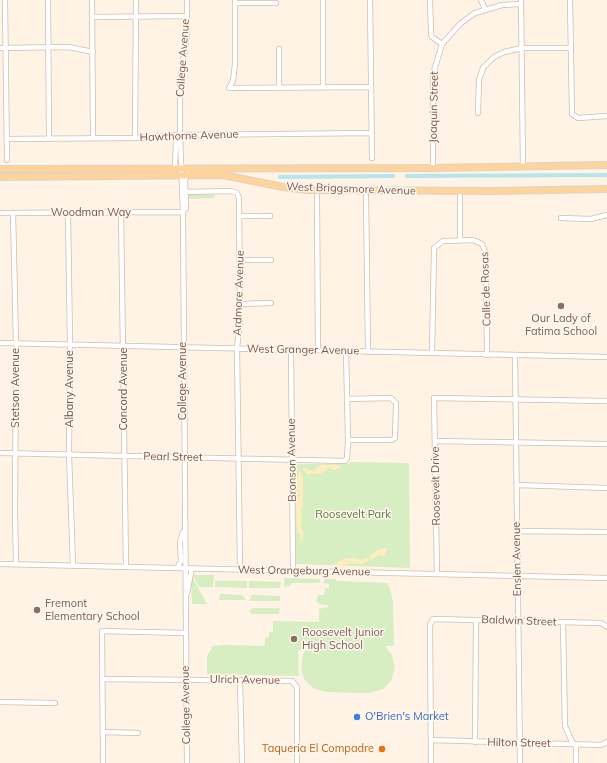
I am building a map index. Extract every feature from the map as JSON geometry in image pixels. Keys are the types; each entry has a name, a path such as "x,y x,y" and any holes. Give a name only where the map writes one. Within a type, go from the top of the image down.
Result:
{"main road":[{"path":"0,165 12,169"},
{"name":"West Briggsmore Avenue","path":"0,177 607,165"},
{"name":"West Briggsmore Avenue","path":"0,169 228,175 283,187 307,190 494,191 607,189"}],"street":[{"path":"5,0 7,160"},
{"path":"48,0 50,139"},
{"path":"92,0 93,138"},
{"path":"135,138 136,0"},
{"name":"College Avenue","path":"187,0 187,41 180,84 181,173 186,208 183,212 183,347 187,763"},
{"path":"323,0 323,87"},
{"path":"370,0 372,158"},
{"path":"430,0 431,34 432,37 442,44"},
{"path":"481,0 485,9"},
{"path":"570,0 572,114 578,118 607,116"},
{"path":"276,3 235,1 236,64 230,88 370,87"},
{"path":"521,2 523,167"},
{"name":"Joaquin Street","path":"433,168 433,74 442,44 461,23 485,9 521,2"},
{"path":"93,17 187,16"},
{"path":"0,48 78,48 93,52"},
{"path":"478,113 478,86 484,68 498,54 522,48 571,48"},
{"path":"279,49 279,87"},
{"name":"Hawthorne Avenue","path":"7,139 371,133"},
{"path":"176,141 180,135"},
{"path":"172,136 176,141 184,192"},
{"name":"Ardmore Avenue","path":"184,192 235,192 238,195 240,304 237,348 240,569"},
{"path":"317,196 318,350"},
{"path":"366,196 368,352"},
{"path":"460,196 460,240"},
{"name":"Concord Avenue","path":"121,212 126,566"},
{"name":"Woodman Way","path":"0,213 183,212"},
{"name":"Stetson Avenue","path":"13,213 16,344 16,564"},
{"name":"Albany Avenue","path":"68,213 70,344 69,455 73,565"},
{"path":"561,218 591,219 607,215"},
{"path":"239,216 270,216"},
{"name":"Calle de Rosas","path":"432,353 433,251 436,245 443,241 460,240 477,241 482,244 486,251 487,355"},
{"path":"240,260 271,260"},
{"path":"240,304 271,303"},
{"name":"West Granger Avenue","path":"0,343 607,357"},
{"name":"Bronson Avenue","path":"291,350 293,571"},
{"path":"346,351 347,399 348,440 394,439 396,435 396,403 391,398 347,399"},
{"name":"Enslen Avenue","path":"515,355 520,763"},
{"name":"Roosevelt Drive","path":"437,574 434,398 515,400"},
{"path":"515,400 607,401"},
{"name":"Pearl Street","path":"0,453 184,458 346,460 348,440"},
{"path":"435,441 607,444"},
{"path":"517,485 607,488"},
{"path":"178,567 181,561 180,542 184,526"},
{"path":"517,531 607,532"},
{"name":"West Orangeburg Avenue","path":"0,564 607,578"},
{"path":"185,597 189,587 192,568"},
{"name":"Baldwin Street","path":"431,740 430,625 432,620 437,618 600,623 606,626"},
{"path":"475,742 476,620"},
{"path":"563,623 564,726 574,744 576,763"},
{"path":"103,763 102,631 186,633"},
{"name":"Ulrich Avenue","path":"102,679 292,681 297,687 298,763"},
{"path":"240,680 242,763"},
{"path":"0,702 55,703"},
{"path":"103,732 138,733"},
{"path":"431,740 431,763"},
{"name":"Hilton Street","path":"431,740 601,745 607,742"}],"green space":[{"path":"190,194 214,195 215,198 187,199 187,196"},
{"name":"Roosevelt Park","path":"350,462 409,463 410,568 296,564 295,464 349,464"},
{"path":"193,575 214,575 213,587 199,587"},
{"path":"191,578 193,578 207,604 192,604"},
{"path":"284,578 320,579 320,582 292,583 290,586 284,587"},
{"path":"324,579 387,583 390,588 393,602 394,646 385,646 392,655 395,667 391,681 383,689 369,693 326,692 313,688 304,679 301,668 303,654 311,644 307,644 303,650 298,650 299,676 207,674 207,656 213,646 265,646 265,638 269,637 269,632 273,632 273,621 319,622 319,609 328,607 328,605 319,604 316,601 318,595 324,595 325,588 329,588 329,584 324,583"},
{"path":"215,581 247,581 247,588 215,587"},
{"path":"249,581 281,582 280,588 249,588"},
{"path":"220,594 242,595 246,600 219,600"},
{"path":"252,595 280,596 280,601 249,601"},
{"path":"253,608 280,608 279,614 252,614 249,611"}],"sand":[{"path":"320,465 340,465 340,468 335,470 329,468 322,473 307,474 302,468 314,471"},
{"path":"299,470 303,477 303,498 301,500 303,500 303,506 301,510 302,519 300,527 303,532 303,539 301,540 303,545 300,541 300,534 297,531 296,501 300,495 296,489"},
{"path":"388,548 384,556 379,555 372,559 368,557 379,549"},
{"path":"355,558 361,560 367,558 370,560 362,564 350,563 344,566 332,565 343,559"}],"waterway":[{"path":"407,176 607,175"},
{"path":"280,177 393,176"}],"place":[{"name":"Our Lady of Fatima School","path":"561,306"},
{"name":"Fremont Elementary School","path":"37,610"},
{"name":"Roosevelt Junior High School","path":"294,639"},
{"name":"O'Brien's Market","path":"357,717"},
{"name":"Taqueria El Compadre","path":"382,749"}]}
